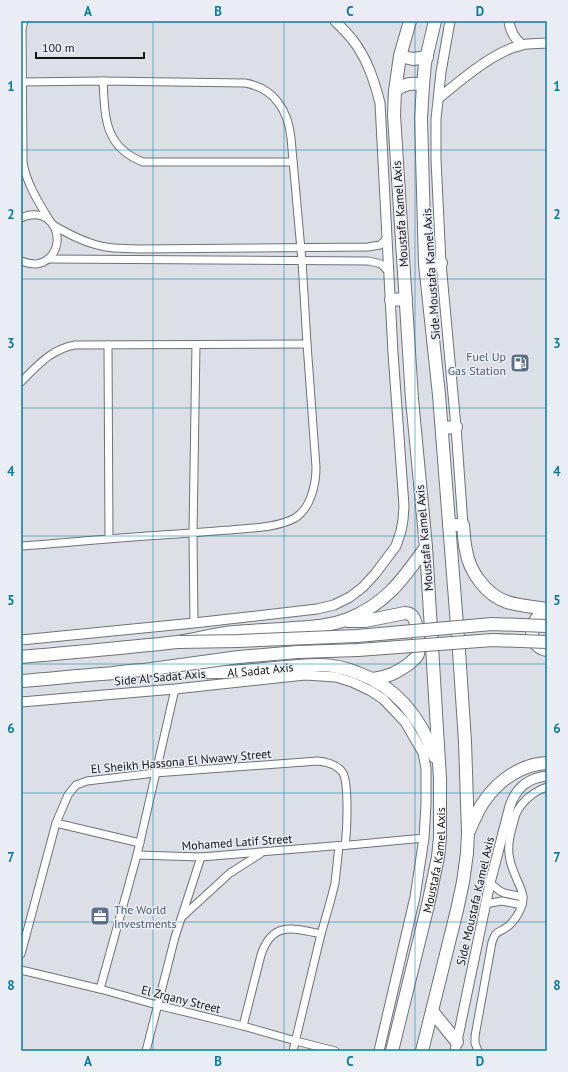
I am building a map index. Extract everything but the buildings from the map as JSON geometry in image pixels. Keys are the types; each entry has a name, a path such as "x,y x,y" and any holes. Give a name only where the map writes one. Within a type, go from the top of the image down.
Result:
{"main road":[{"name":"Moustafa Kamel Axis","path":"392,1051 428,904 438,857 440,838 440,779 426,547 412,399 394,115 395,91 400,56 410,21"},
{"name":"Moustafa Kamel Axis","path":"422,1051 463,882 468,832 461,682 450,526 442,428 425,264 421,118 422,85 435,21"},
{"path":"400,56 413,59 427,57"},
{"path":"395,91 406,85 422,85"},
{"path":"425,264 441,263"},
{"path":"390,300 406,299"},
{"path":"442,428 456,427"},
{"path":"450,526 463,525 468,559 475,574 485,587 506,602 547,611"},
{"path":"179,642 226,633 316,627 342,621 362,613 387,595 408,573 426,547"},
{"path":"547,611 535,621 532,633 534,641 539,648 547,650"},
{"path":"342,621 365,621 405,613 411,615 414,619 419,649 417,656 395,673 373,679"},
{"path":"21,657 179,642 357,636 492,624 547,626"},
{"path":"144,670 239,657 291,653 358,650 493,640 547,642"},
{"name":"Al Sadat Axis","path":"21,681 144,670 222,672 320,665 342,668 363,674 373,679 406,705 423,729 431,748 440,779"},
{"path":"468,832 485,800 500,783 531,765 547,763"},
{"path":"432,1010 456,1047"}],"street":[{"path":"21,261 30,264 43,262 54,253 58,239 57,232 34,192 25,171 23,162 22,29 24,21"},
{"path":"335,21 353,40"},
{"path":"21,640 194,623 317,609 334,605 350,597 363,587 396,546 401,531 404,506 393,353 380,103 375,83 368,65 353,40 345,21"},
{"name":"Side Moustafa Kamel Axis","path":"450,21 441,72 436,126 436,160 441,263 456,427 463,525"},
{"path":"509,21 512,34 522,45"},
{"path":"439,98 495,55 522,45 547,43"},
{"path":"21,546 252,528 279,524 296,517 303,510 308,502 314,485 316,467 301,248 290,129 286,115 276,99 257,86 245,83 104,81 22,82"},
{"path":"104,81 104,105 109,130 112,137 122,150 135,159 143,162 293,162"},
{"path":"21,218 31,215 38,215 44,217 51,223 79,239 107,247 138,249 368,247 380,245 387,239"},
{"path":"48,259 369,261 381,264 389,272"},
{"path":"21,267 30,264"},
{"path":"21,382 49,356 60,349 75,345 307,344"},
{"path":"108,345 109,538"},
{"path":"194,623 193,533 196,345"},
{"name":"Side Al Sadat Axis","path":"21,702 175,689 305,675 336,677 352,682 371,691 383,699 405,722 422,753 426,768 424,838"},
{"path":"100,988 137,855 175,689"},
{"name":"El Sheikh Hassona El Nwawy Street","path":"21,954 56,823 68,795 76,785 87,781 156,773 313,761 328,763 335,766 343,774 346,783 347,815 335,883 320,934 293,1051"},
{"name":"Side Moustafa Kamel Axis","path":"456,1047 490,882 513,798 517,791 530,780 537,777 546,776"},
{"path":"478,1051 475,1043 475,1036 492,942 497,932 506,928 513,921 522,905 523,897 510,861 508,846 516,814 518,809 531,795 547,787"},
{"path":"56,823 140,843"},
{"path":"379,1051 414,897 424,838"},
{"name":"Mohamed Latif Street","path":"137,855 201,857 424,838"},
{"path":"182,916 230,872 262,852"},
{"path":"146,1051 175,937 201,857"},
{"path":"490,882 504,893 523,897"},
{"path":"485,904 502,901 522,905"},
{"path":"243,1026 261,955 264,947 271,937 278,931 285,929 320,934"},
{"name":"El Zrqany Street","path":"21,970 100,988 157,1005 335,1051"}],"place":[{"name":"Fuel Up Gas Station","path":"520,363"},
{"name":"The World Investments","path":"100,916"}]}
